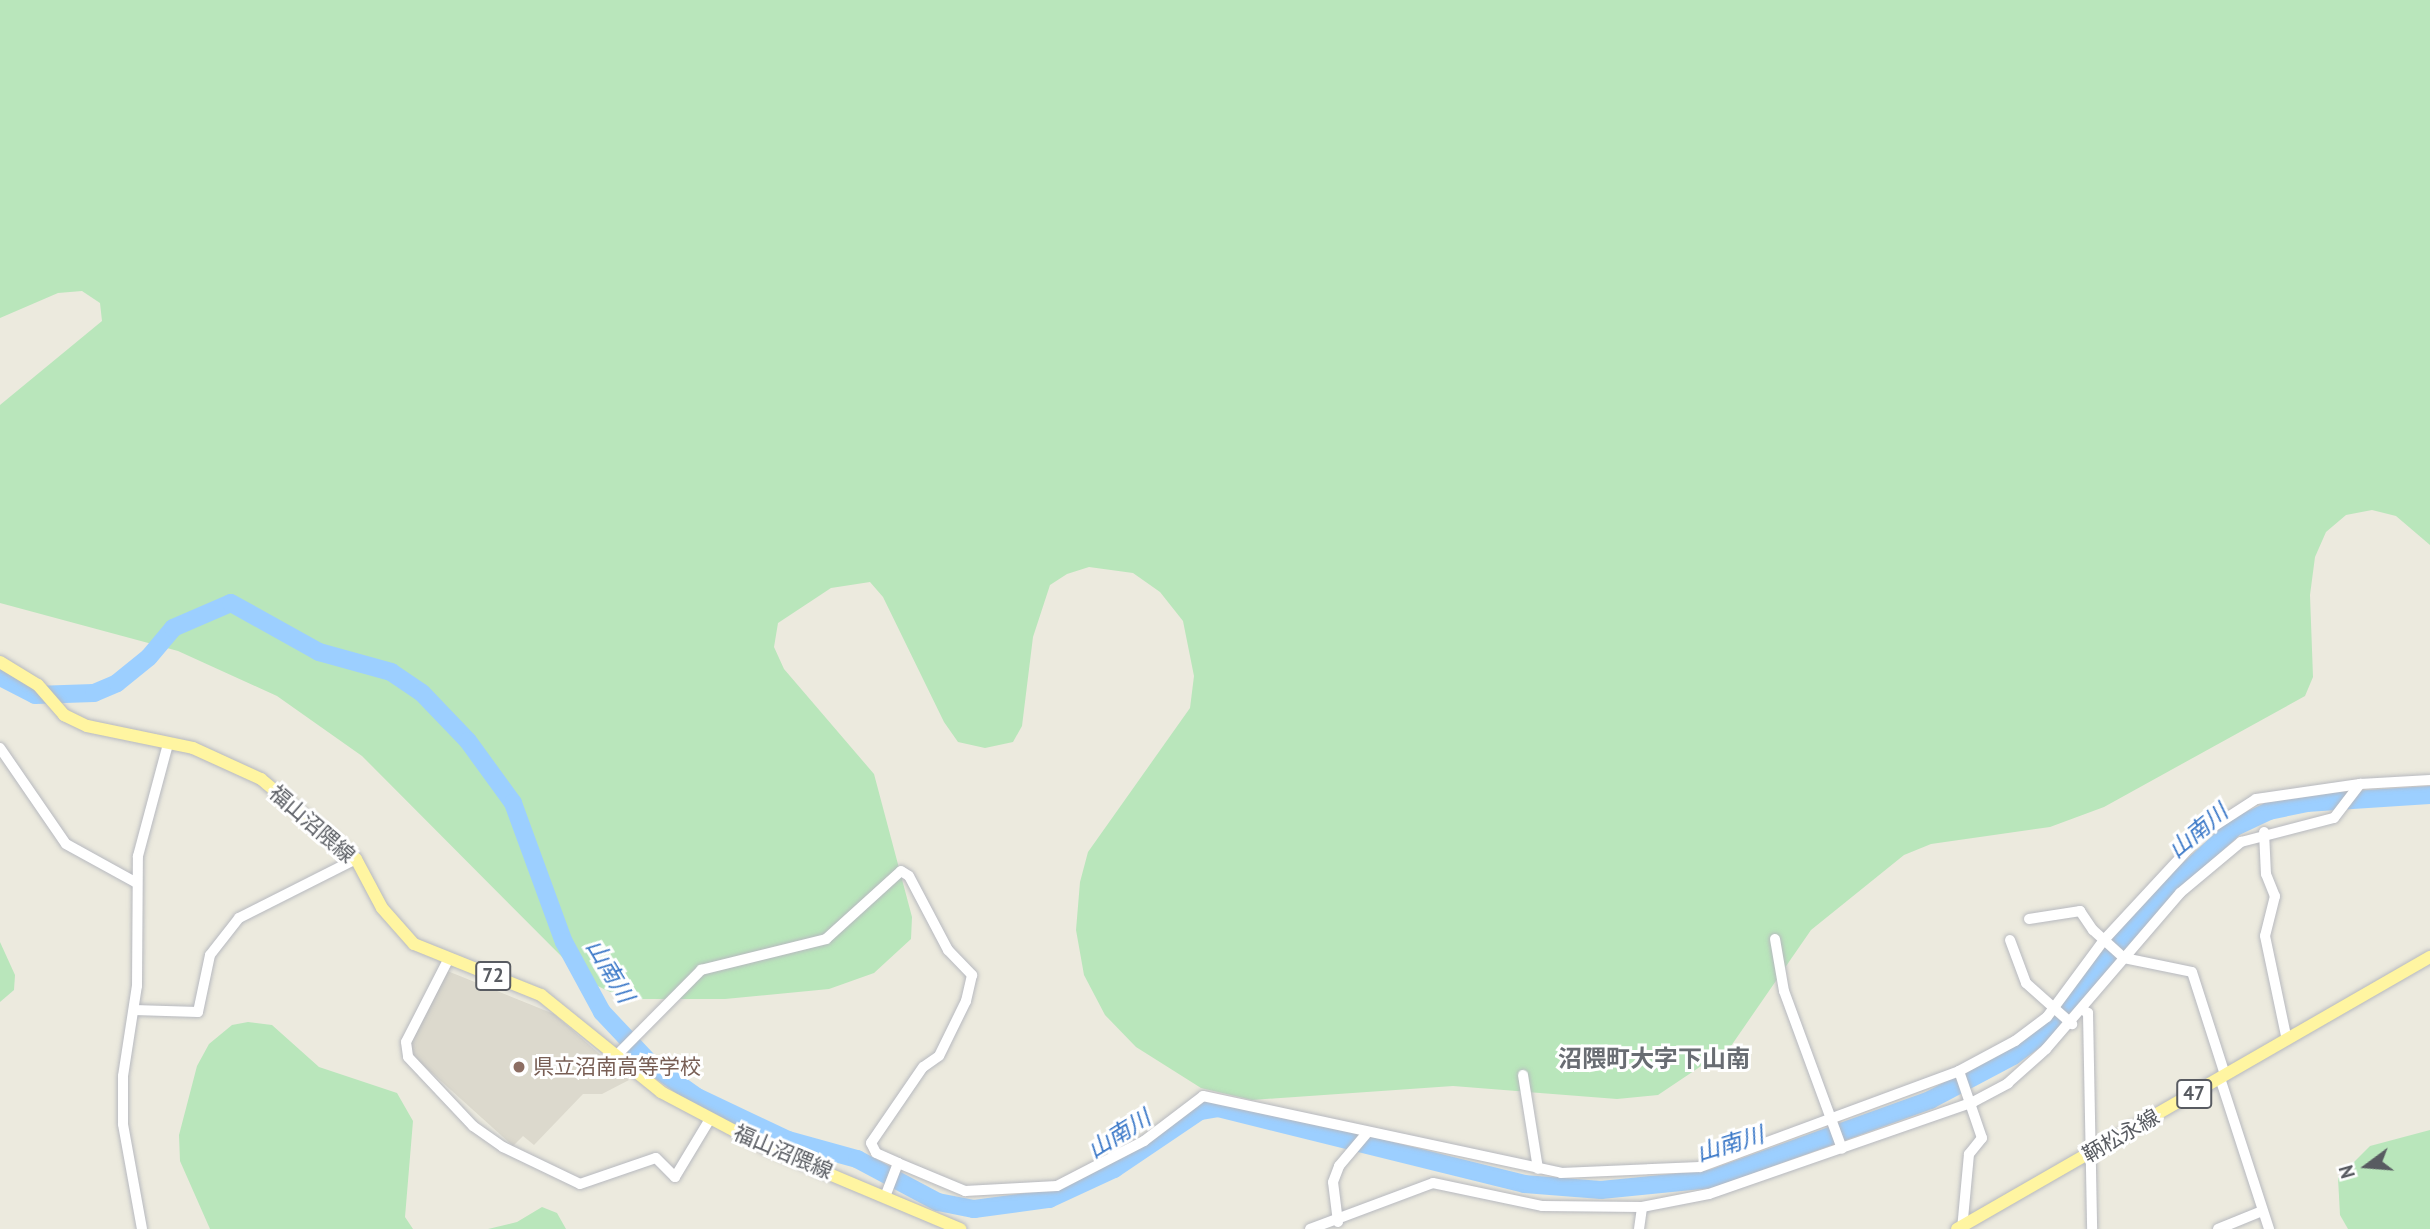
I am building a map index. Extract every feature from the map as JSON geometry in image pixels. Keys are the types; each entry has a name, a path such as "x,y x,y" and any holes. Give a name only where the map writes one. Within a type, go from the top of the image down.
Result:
{"main road":[{"name":"福山沼隈線","path":"0,662 46,692 54,705 87,726 168,744 228,762 261,779 356,859 397,929 448,960 541,995 619,1052 661,1092 710,1119 888,1189 960,1229"},
{"name":"鞆松永線","path":"1960,1228 2430,957"}],"street":[{"path":"142,1229 123,1124 123,1076 134,1010 139,954 135,882 168,744"},
{"path":"0,748 66,844 135,882"},
{"path":"619,1052 701,970 826,939 901,871 909,876 948,950 972,975 966,1002 939,1056 923,1067 872,1143 876,1153 897,1164 965,1191 1057,1186 1144,1141 1203,1096 1336,1122 1364,1136 1538,1169 1628,1173 1700,1167 1960,1073 2015,1041 2056,1008 2106,942 2202,834 2256,799 2430,780"},
{"path":"1310,1229 1338,1222 1433,1183 1542,1206 1642,1208 1709,1194 1972,1099 2008,1083 2082,1010 2122,955 2180,893 2241,842 2263,832 2334,818 2342,811 2357,786"},
{"path":"2263,832 2266,874 2275,897 2264,936 2287,1040"},
{"path":"134,1010 198,1012 210,955 239,918 356,859"},
{"path":"2029,919 2080,911 2106,942 2122,955 2192,972 2269,1229"},
{"path":"1775,939 1784,991 1840,1145"},
{"path":"2010,940 2026,983 2070,1021"},
{"path":"448,960 406,1042 408,1057 473,1126 503,1147 580,1184 656,1158 674,1177 710,1119"},
{"path":"2082,1010 2088,1013 2092,1229"},
{"path":"1960,1073 1972,1099 1982,1138 1969,1154 1960,1228"},
{"path":"1523,1075 1538,1169"},
{"path":"1338,1222 1333,1182 1364,1136"},
{"path":"888,1189 897,1164"},
{"path":"1639,1229 1642,1208"},
{"path":"2218,1229 2262,1211"}],"shaded area":[{"name":"県立沼南高等学校","path":"445,970 554,1014 629,1080 602,1094 583,1094 534,1145 523,1136 513,1146 411,1054 408,1047"}],"green space":[{"path":"0,0 2430,0 2430,545 2396,516 2372,510 2346,515 2326,532 2315,557 2310,595 2313,677 2305,696 2104,807 2050,827 1931,844 1904,855 1811,930 1731,1046 1658,1095 1617,1099 1453,1086 1252,1100 1201,1088 1136,1047 1105,1015 1084,975 1076,930 1080,882 1088,852 1190,708 1194,676 1183,621 1160,592 1133,573 1089,567 1067,574 1050,585 1033,637 1022,726 1013,742 985,748 958,742 944,722 883,597 870,582 831,588 778,623 774,647 784,669 874,774 912,917 911,939 874,973 829,989 725,999 625,999 585,980 362,756 277,696 178,651 0,603 0,405 102,321 100,303 82,291 58,293 0,318"},
{"path":"0,942 15,975 14,990 0,1002"},
{"path":"248,1022 272,1025 319,1067 397,1093 413,1121 405,1217 413,1229 210,1229 180,1161 179,1135 197,1066 209,1044 232,1025"},
{"path":"2430,1130 2430,1229 2348,1229 2340,1215 2338,1178 2370,1146"},
{"path":"542,1207 557,1213 566,1229 488,1229 517,1222"}],"waterway":[{"name":"山南川","path":"0,677 35,695 94,693 117,683 149,657 173,628 231,603 319,652 391,672 422,693 468,741 513,803 564,942 602,1012 652,1065 697,1097 788,1140 857,1159 938,1202 974,1209 1049,1199 1114,1169 1200,1111 1218,1108 1524,1184 1601,1190 1711,1179 1930,1100 2013,1056 2042,1035 2158,898 2235,827 2269,811 2306,803 2430,795"}],"place":[{"name":"県立沼南高等学校","path":"519,1067"}],"district":[{"name":"沼隈町大字下山南","path":"1654,1059"}]}
